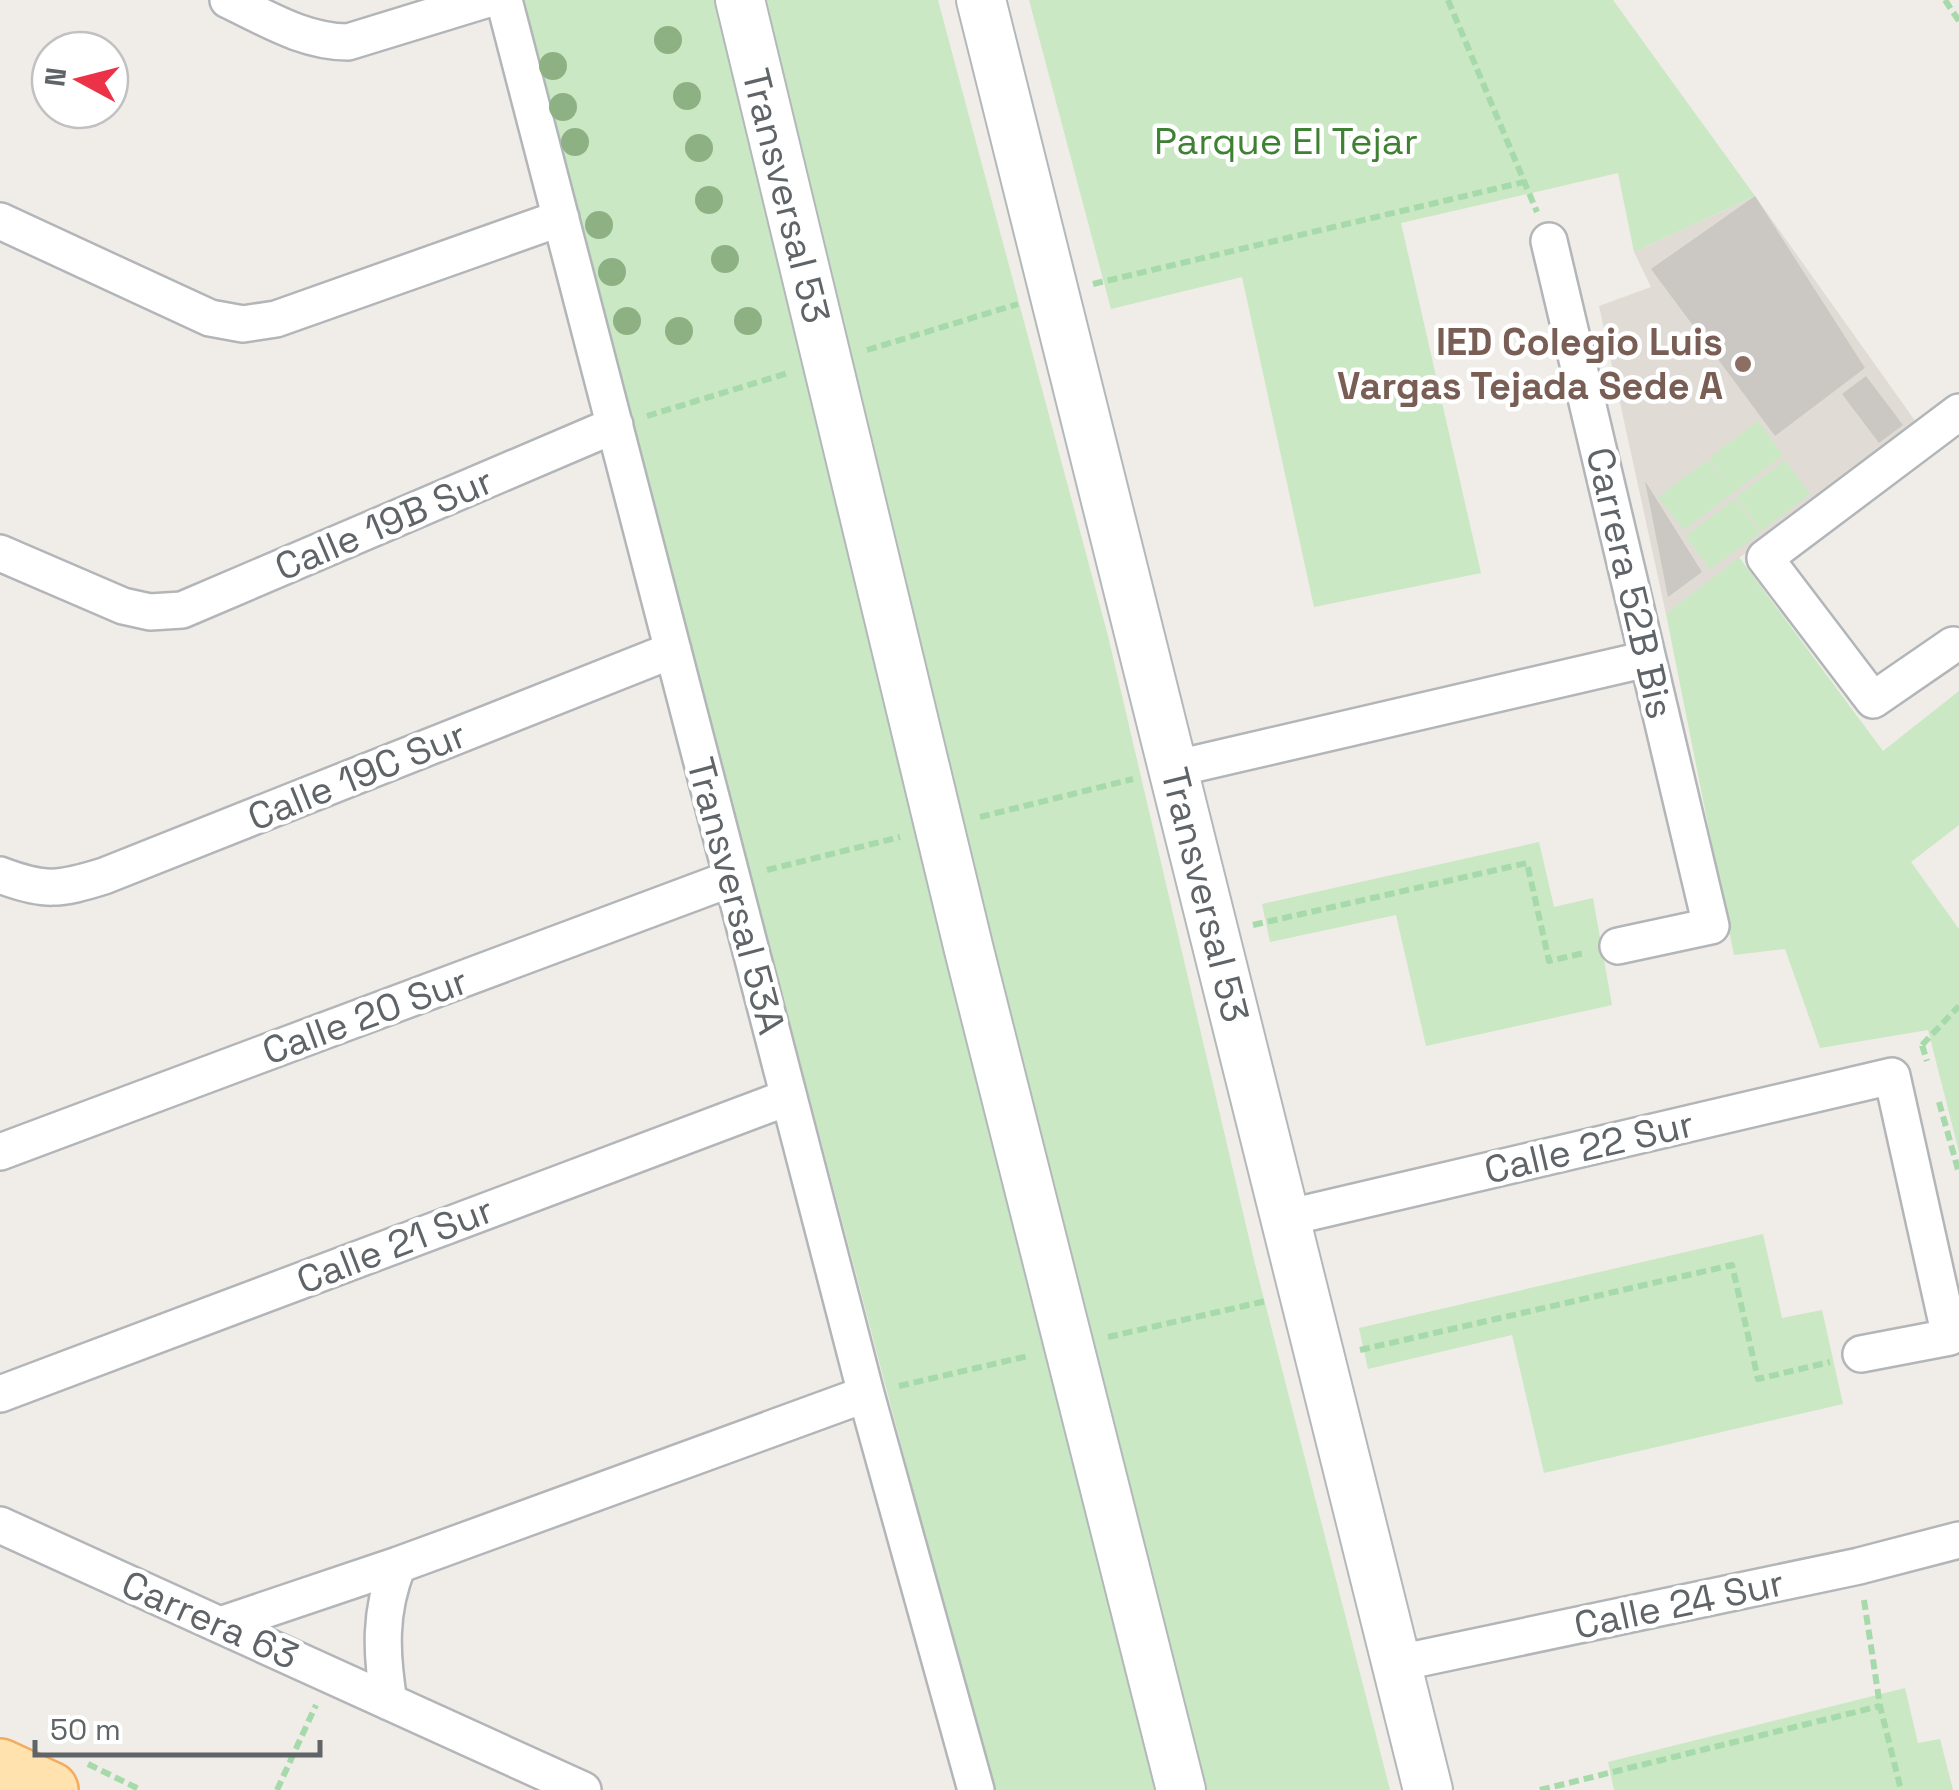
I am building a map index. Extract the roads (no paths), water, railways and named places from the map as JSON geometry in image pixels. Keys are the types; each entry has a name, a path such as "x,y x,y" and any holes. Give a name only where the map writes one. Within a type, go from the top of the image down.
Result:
{"main road":[{"path":"0,1766 50,1790"}],"street":[{"path":"228,0 304,36 329,42 348,42 484,0"},
{"name":"Transversal 53A","path":"504,0 730,879 976,1790"},
{"name":"Transversal 53","path":"740,0 974,969 1181,1790"},
{"name":"Transversal 53","path":"981,0 1428,1790"},
{"path":"0,221 210,318 243,324 276,319 561,218"},
{"name":"Carrera 52B Bis","path":"1549,241 1710,926 1618,946"},
{"path":"1954,645 1873,700 1765,558 1959,412"},
{"name":"Calle 19B Sur","path":"0,553 123,606 150,612 182,610 615,425"},
{"name":"Calle 19C Sur","path":"0,876 38,888 68,887 104,876 673,650"},
{"path":"1173,769 1648,658"},
{"name":"Calle 20 Sur","path":"0,1152 730,879"},
{"name":"Calle 22 Sur","path":"1286,1218 1892,1076 1950,1337 1861,1354"},
{"name":"Calle 21 Sur","path":"0,1394 789,1097"},
{"path":"220,1625 398,1565 866,1394"},
{"name":"Carrera 63","path":"0,1525 583,1790"},
{"name":"Calle 24 Sur","path":"1398,1663 1859,1566 1959,1540"},
{"path":"389,1702 382,1660 382,1621 398,1565"}],"place":[{"name":"IED Colegio Luis Vargas Tejada Sede A","path":"1743,364"}],"park label":[{"name":"Parque El Tejar","path":"1286,141"}]}
